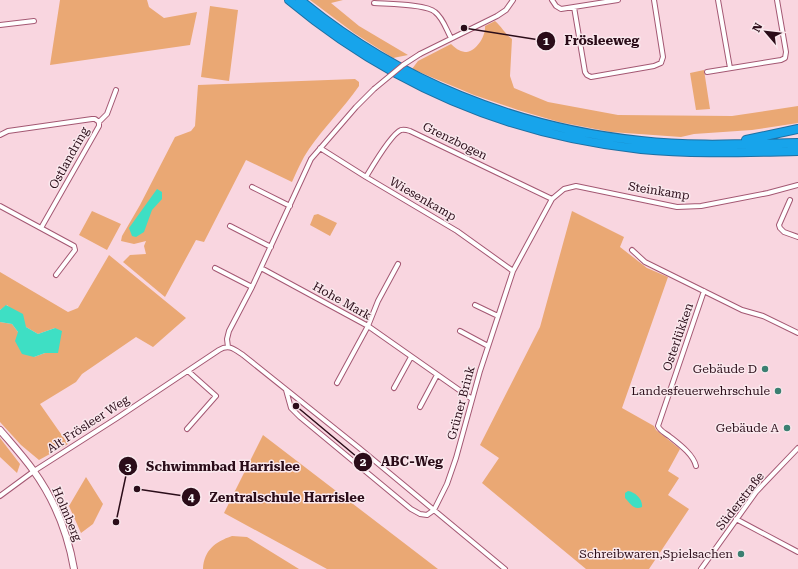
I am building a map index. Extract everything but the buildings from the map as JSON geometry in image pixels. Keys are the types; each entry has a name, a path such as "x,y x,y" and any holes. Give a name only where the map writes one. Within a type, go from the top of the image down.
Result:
{"highway":[{"path":"289,0 342,42 392,72 459,104 510,123 553,134 641,149 706,152 798,151"},
{"path":"300,0 343,32 397,66 447,91 492,109 546,125 612,138 680,144 798,143"},
{"path":"729,144 798,129"}],"street":[{"path":"505,569 243,355 232,347 228,347 227,340 229,330 252,287 304,173 311,159 320,148 374,89 403,65 420,54 497,16 506,10 513,0"},
{"path":"552,0 556,6 561,8 618,0"},
{"path":"574,7 585,72 587,76 591,77 654,66 661,63 663,57 654,0"},
{"path":"718,0 730,68"},
{"path":"707,72 781,60 785,58 786,52 777,0"},
{"path":"374,3 425,7 434,10 440,17 451,38"},
{"path":"0,25 34,22"},
{"path":"99,122 107,114 116,90"},
{"name":"Ostlandring","path":"0,135 8,131 92,119 99,122 41,228"},
{"name":"Grenzbogen","path":"366,178 388,143 399,130 404,129 456,152 552,199"},
{"name":"Wiesenkamp","path":"320,148 366,178 457,231 513,271"},
{"name":"Steinkamp","path":"564,189 576,186 677,207 690,207 768,193 798,185"},
{"path":"252,187 290,206"},
{"name":"Grüner Brink","path":"434,510 447,484 456,458 488,346 513,271 552,199 564,189"},
{"path":"790,200 779,225 784,232 798,237"},
{"path":"0,206 74,246 75,250 56,275"},
{"path":"230,226 271,246"},
{"name":"Osterlükken","path":"632,250 645,262 742,310 763,316 798,333"},
{"path":"337,383 368,326 378,301 398,264"},
{"path":"215,268 252,287"},
{"name":"Hohe Mark","path":"261,268 368,326 472,399"},
{"name":"Osterlükken","path":"696,466 695,459 658,426 704,291"},
{"path":"475,305 498,316"},
{"path":"460,331 488,346"},
{"name":"Alt Frösleer Weg","path":"0,496 34,471 102,428 219,350 228,347"},
{"path":"394,388 411,357"},
{"path":"187,429 216,396 188,371"},
{"path":"420,407 437,375"},
{"path":"286,390 291,408 300,417 411,509 420,514 427,515 434,510"},
{"name":"Holmberg","path":"0,430 34,471 48,494 62,525 71,551 74,569"},
{"name":"Süderstraße","path":"701,569 756,492 798,448"},
{"path":"736,519 798,552"}],"shaded area":[{"path":"60,0 147,0 149,7 164,18 197,12 190,45 50,65"},
{"path":"310,0 343,0 331,3 359,26 408,55 393,58 354,33"},
{"path":"210,6 238,10 229,81 201,77"},
{"path":"495,21 512,39 510,76 514,88 548,102 618,115 732,116 798,106 798,123 752,130 694,134 681,137 611,132 559,122 518,110 474,95 412,69 418,61 451,44 463,52 473,49 480,43 484,34 485,26"},
{"path":"704,70 710,109 696,110 690,73"},
{"path":"355,79 359,82 359,86 309,149 292,182 246,160 204,242 196,240 165,297 123,262 130,255 146,254 144,246 146,241 134,244 121,241 122,236 140,205 175,137 191,131 195,126 198,85"},
{"path":"157,189 162,192 162,199 152,210 144,232 136,237 132,236 129,228"},
{"path":"92,211 121,224 107,250 79,235"},
{"path":"572,211 624,237 620,247 647,268 668,277 622,408 654,426 656,430 680,449 668,471 679,478 668,495 689,509 649,569 586,569 482,483 499,458 480,445 540,327"},
{"path":"318,214 337,223 330,236 310,225 314,215"},
{"path":"109,255 186,318 153,347 136,337 82,374 76,382 40,404 68,444 39,460 21,445 0,422 0,322 12,324 34,357 45,353 58,353 55,328 38,334 26,327 7,305 0,310 0,272 68,312 78,308"},
{"path":"6,305 23,314 26,327 38,334 55,328 62,331 58,353 45,353 34,357 22,354 15,341 18,332 12,324 0,322 0,310"},
{"path":"263,435 438,569 327,569 224,513"},
{"path":"0,438 20,464 17,473 0,457"},
{"path":"86,477 103,504 93,524 81,533 69,506"},
{"path":"628,491 638,496 642,507 637,508 630,504 625,498 625,493"},
{"path":"232,536 247,537 299,569 203,569 208,552 220,541"}],"place":[{"name":"Frösleeweg","path":"464,28"},
{"name":"Gebäude D","path":"765,369"},
{"name":"Landesfeuerwehrschule","path":"778,391"},
{"name":"ABC-Weg","path":"296,406"},
{"name":"Gebäude A","path":"787,428"},
{"name":"Zentralschule Harrislee","path":"137,489"},
{"name":"Schwimmbad Harrislee","path":"116,522"},
{"name":"Schreibwaren,Spielsachen","path":"741,554"}]}
